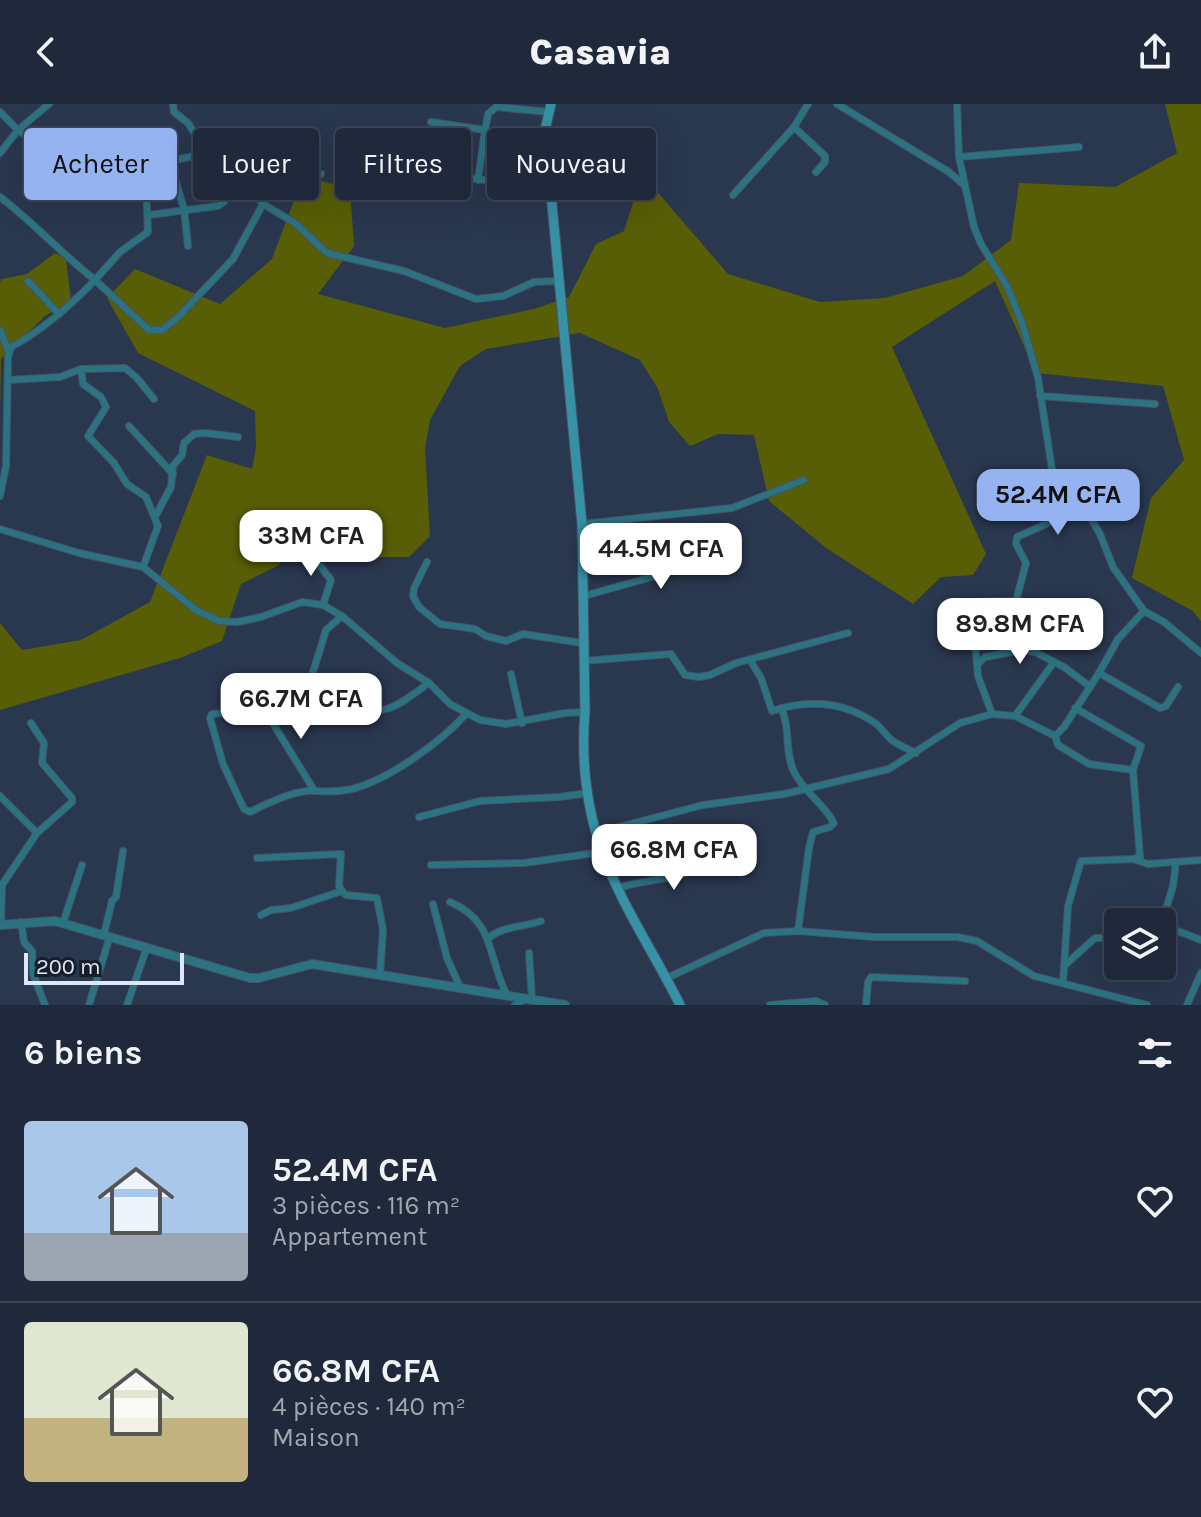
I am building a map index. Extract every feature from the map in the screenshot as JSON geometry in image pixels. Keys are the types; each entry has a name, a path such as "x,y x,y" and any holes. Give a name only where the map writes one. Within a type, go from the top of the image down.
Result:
{"main road":[{"path":"545,128 550,108"},
{"path":"550,200 582,524 583,738 588,793 602,852 680,1005"}],"street":[{"path":"0,153 18,130 49,104"},
{"path":"173,104 174,112 193,131"},
{"path":"733,195 794,127 808,104"},
{"path":"837,104 949,172 964,185"},
{"path":"957,104 959,157 964,185 981,244 1007,286 1022,323 1040,396 1052,469 1084,507 1100,534 1113,567 1144,611 1164,622 1201,653"},
{"path":"478,180 488,114 496,107 550,108"},
{"path":"0,112 24,134"},
{"path":"431,122 485,130"},
{"path":"794,127 825,156 825,162 816,172"},
{"path":"959,157 1079,147"},
{"path":"471,179 487,181"},
{"path":"149,215 218,206 224,202 228,184 254,193 263,204 295,223 327,253 404,271 476,299 503,296 534,282 558,281"},
{"path":"177,185 184,209 188,246"},
{"path":"0,197 149,330 162,330 178,317 233,259 263,204"},
{"path":"0,496 6,466 11,347 30,337 59,314 120,252 148,232 148,200"},
{"path":"28,281 59,314"},
{"path":"0,330 9,352"},
{"path":"8,380 60,377 81,369 125,368 154,399"},
{"path":"81,369 83,384 104,399 106,407 88,436 114,463 127,484 146,497 156,515 158,526 143,567"},
{"path":"1040,396 1155,404"},
{"path":"129,426 173,474"},
{"path":"156,515 171,487 173,466 182,455 184,443 194,434 238,437"},
{"path":"582,524 732,508 804,480"},
{"path":"992,714 978,676 972,606 976,602 1013,602 1018,598 1026,563 1016,544 1017,537 1084,507"},
{"path":"0,529 79,553 143,567 196,610 219,621 237,622 261,617 302,602 323,605 342,616 397,663 429,683 450,704 466,714 492,723 522,723 565,713 585,712"},
{"path":"584,596 666,573 723,547"},
{"path":"307,549 331,580 323,605"},
{"path":"427,562 413,596 419,607 440,624 475,629 486,636 506,641 523,634 582,643"},
{"path":"1055,736 1064,727 1118,639 1144,611"},
{"path":"308,688 326,630 342,616"},
{"path":"583,661 671,654 685,675 699,677 848,633"},
{"path":"978,664 985,657 1026,650 1054,662 1089,686"},
{"path":"750,660 761,678 772,711 821,702 836,705 874,722 890,739 916,753"},
{"path":"1015,716 1054,662"},
{"path":"1099,673 1160,708 1166,706 1178,687"},
{"path":"511,674 522,723"},
{"path":"429,683 391,707 377,711 335,701 308,688 249,711 215,712 211,715 220,754 241,804 250,812 276,799 314,790 326,793 353,788 395,769 437,742 466,714"},
{"path":"262,706 314,790"},
{"path":"781,708 789,759 803,788 834,823 813,832 798,931"},
{"path":"1063,983 1068,906 1081,861 1140,857 1133,770 1141,751 1139,744 1075,708"},
{"path":"596,833 703,805 784,794 889,769 960,723 992,714 1015,716 1055,736 1058,745 1089,764 1133,770"},
{"path":"31,723 44,743 42,763 72,800 37,833 2,885 1,925 45,921 63,923 250,978 312,964 565,1005"},
{"path":"419,817 480,801 588,793"},
{"path":"0,796 37,833"},
{"path":"89,1005 112,901 116,897 123,851"},
{"path":"431,865 524,863 602,852"},
{"path":"257,858 341,854 339,886 342,891 346,895 378,899 383,930 380,975"},
{"path":"1133,859 1148,864 1201,860"},
{"path":"618,888 645,879 676,876 720,862"},
{"path":"1167,908 1176,862"},
{"path":"63,923 82,865"},
{"path":"261,915 342,891"},
{"path":"450,902 475,917 487,939 507,995"},
{"path":"433,904 447,958 461,989"},
{"path":"487,939 507,927 541,921"},
{"path":"21,922 24,942 32,951 33,974 45,1005"},
{"path":"1176,930 1201,940"},
{"path":"667,978 758,934 798,931 875,937 968,938 1034,976 1147,1005"},
{"path":"1064,966 1095,938 1104,938"},
{"path":"127,1005 147,947"},
{"path":"529,953 529,999"},
{"path":"1187,1005 1201,973"},
{"path":"866,1005 871,977 965,981"},
{"path":"515,1005 529,999"},
{"path":"770,1005 816,1001 825,1005"}],"green space":[{"path":"1165,104 1201,104 1201,621 1193,611 1132,578 1151,498 1184,460 1163,386 1036,373 995,281 892,347 986,554 973,575 941,577 913,604 826,548 769,501 754,435 718,434 690,446 669,422 658,389 640,360 580,333 486,349 460,366 430,420 425,449 430,536 409,557 375,557 347,543 313,509 279,565 241,584 222,641 180,658 0,710 0,623 22,650 81,640 150,602 207,455 252,469 256,447 255,411 138,353 107,298 135,269 220,304 272,259 294,200 319,200 319,180 335,185 335,200 351,200 354,246 318,294 445,328 534,309 569,297 596,244 624,231 634,200 656,200 656,190 728,274 820,302 885,298 963,276 1011,240 1019,183 1115,187 1177,153"},
{"path":"55,253 66,259 71,301 45,316 1,359 0,409 0,282 27,274"}]}
